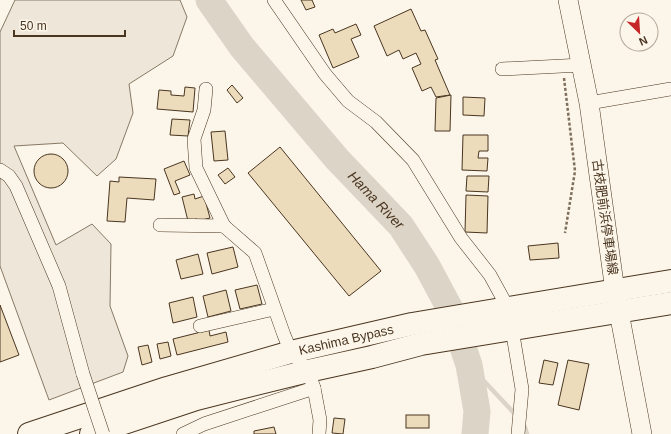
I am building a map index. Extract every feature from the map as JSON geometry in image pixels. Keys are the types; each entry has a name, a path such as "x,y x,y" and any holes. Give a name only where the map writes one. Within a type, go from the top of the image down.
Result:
{"highway":[{"name":"Kashima Bypass","path":"91,434 196,399 311,380 372,357 502,320 615,291 671,281"},
{"name":"Kashima Bypass","path":"29,434 167,388 291,352 412,324 502,320 619,312 671,303"}],"main road":[{"name":"古枝肥前浜停車場線","path":"568,0 589,102 615,291 642,434"}],"street":[{"path":"274,0 325,74 348,102 376,122 413,160 461,238 490,275 522,389 518,434"},
{"path":"502,69 582,64"},
{"path":"206,89 204,110 194,139 196,168 224,226 255,253 274,309 291,352 311,380 320,420 319,434"},
{"path":"589,102 671,89"},
{"path":"0,170 9,176 16,186 59,286 83,374 104,434"},
{"path":"160,225 224,226"},
{"path":"200,326 274,309"},
{"path":"183,434 311,380"}],"path":[{"path":"563,66 576,171 565,233"}],"shaded area":[{"path":"15,0 180,0 187,17 173,56 129,84 133,113 116,159 97,176 63,143 14,146 56,245 92,224 111,244 110,306 128,356 123,372 49,400 0,266 0,32"}],"building":[{"path":"301,0 312,0 315,7 306,10"},
{"path":"411,9 421,31 425,30 438,59 435,60 450,95 436,97 431,87 422,91 412,68 421,64 416,53 403,59 399,50 387,56 374,26"},
{"path":"356,24 361,35 351,39 359,57 333,68 319,35 333,29 335,33"},
{"path":"232,85 243,98 237,103 227,90"},
{"path":"185,87 195,88 193,112 157,109 159,90 171,91 171,95 184,96"},
{"path":"451,95 450,131 435,131 436,98"},
{"path":"463,97 485,98 484,116 463,115"},
{"path":"172,119 190,120 188,136 170,135"},
{"path":"225,131 228,160 214,161 211,132"},
{"path":"463,135 488,135 488,151 479,151 478,158 488,158 487,171 462,170"},
{"path":"280,147 381,271 349,296 248,173"},
{"path":"51,154 57,155 63,159 67,165 67,177 63,183 57,187 51,188 45,187 39,183 35,177 34,171 35,165 39,159 45,155"},
{"path":"184,161 190,175 175,181 180,193 174,195 164,169"},
{"path":"228,168 235,177 225,184 218,175"},
{"path":"467,176 489,176 488,192 466,191"},
{"path":"119,177 156,179 154,200 127,198 125,222 107,221 110,181 119,182"},
{"path":"194,194 195,199 204,196 210,218 198,221 197,219 188,221 182,197"},
{"path":"466,195 488,196 487,233 465,232"},
{"path":"558,243 559,258 530,260 528,246"},
{"path":"233,247 238,267 212,274 207,253"},
{"path":"198,254 203,274 181,279 176,260"},
{"path":"257,285 262,304 240,309 235,290"},
{"path":"226,290 231,311 208,317 203,296"},
{"path":"193,297 197,317 173,323 169,303"},
{"path":"0,305 19,355 0,362"},
{"path":"209,330 210,336 226,332 228,342 177,355 173,339"},
{"path":"168,342 171,356 160,359 157,344"},
{"path":"148,345 152,362 142,365 138,347"},
{"path":"544,360 558,363 553,385 539,383"},
{"path":"568,360 589,364 579,410 558,405"},
{"path":"406,415 429,415 429,428 406,428"},
{"path":"334,418 345,419 343,434 332,433"},
{"path":"274,427 276,434 254,434 254,431"}],"waterway":[{"name":"Hama River","path":"209,0 242,47 337,159 401,226 427,266 450,309 469,365 477,411 475,434"},
{"path":"469,365 514,413"},
{"path":"525,427 527,434"}]}
